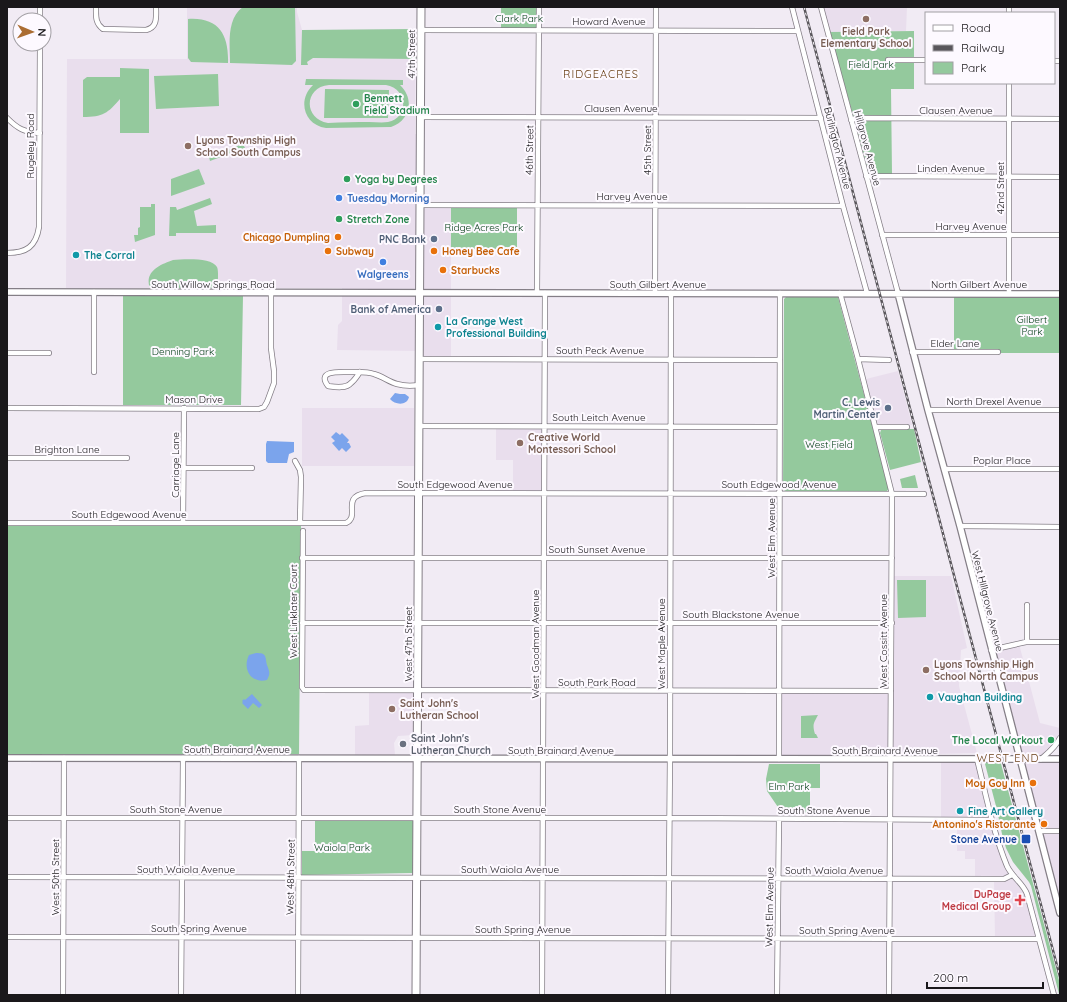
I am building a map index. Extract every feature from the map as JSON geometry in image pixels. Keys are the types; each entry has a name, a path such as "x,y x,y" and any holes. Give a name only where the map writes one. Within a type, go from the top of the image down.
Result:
{"main road":[{"name":"47th Street","path":"419,293 421,7"},
{"name":"West 47th Street","path":"416,995 419,293"}],"street":[{"path":"96,7 98,24 103,29 146,30 155,25 156,7"},
{"name":"46th Street","path":"537,293 539,7"},
{"name":"45th Street","path":"655,293 656,7"},
{"name":"Burlington Avenue","path":"792,7 843,206 868,294"},
{"name":"Hillgrove Avenue","path":"821,7 898,293"},
{"name":"Howard Avenue","path":"421,30 798,31"},
{"name":"Rugeley Road","path":"7,253 24,251 36,238 39,227 40,52"},
{"path":"888,60 925,60"},
{"name":"42nd Street","path":"1009,294 1010,84"},
{"name":"Clausen Avenue","path":"421,117 821,118"},
{"path":"7,118 14,125 25,131 40,133"},
{"name":"Clausen Avenue","path":"851,120 857,118 1060,119"},
{"name":"Linden Avenue","path":"866,176 1060,177"},
{"name":"Harvey Avenue","path":"420,204 843,206"},
{"name":"Harvey Avenue","path":"882,235 1060,235"},
{"name":"South Willow Springs Road","path":"7,292 419,293"},
{"path":"94,292 94,372"},
{"name":"Mason Drive","path":"7,408 264,407 274,383 271,348 271,293"},
{"name":"South Gilbert Avenue","path":"419,293 898,293"},
{"name":"West Goodman Avenue","path":"542,995 545,293"},
{"name":"West Maple Avenue","path":"668,995 671,293"},
{"name":"West Elm Avenue","path":"779,759 780,293"},
{"name":"West Cossitt Avenue","path":"840,293 876,427 892,494 889,995"},
{"name":"North Gilbert Avenue","path":"898,293 1060,294"},
{"name":"West Hillgrove Avenue","path":"898,293 912,352 960,526 1060,913"},
{"name":"Elder Lane","path":"912,352 998,352"},
{"path":"7,353 49,353"},
{"name":"South Peck Avenue","path":"419,359 780,360"},
{"path":"858,359 889,360"},
{"path":"360,372 347,387 333,387 328,386 326,383 328,374 332,372 360,372 374,374 398,385 419,385"},
{"name":"Carriage Lane","path":"183,523 184,408"},
{"name":"North Drexel Avenue","path":"928,410 1060,410"},
{"name":"South Leitch Avenue","path":"419,426 779,427"},
{"path":"876,427 907,427"},
{"name":"Brighton Lane","path":"7,458 127,458"},
{"path":"295,461 300,470 301,477 300,522"},
{"path":"184,468 252,468"},
{"name":"Poplar Place","path":"944,469 1060,469"},
{"name":"South Edgewood Avenue","path":"7,523 348,522 352,517 352,502 354,497 358,494 366,493 924,494"},
{"path":"960,526 1060,527"},
{"name":"West Linklater Court","path":"302,531 303,690"},
{"name":"South Sunset Avenue","path":"302,558 892,558"},
{"path":"1027,605 1027,642"},
{"name":"South Blackstone Avenue","path":"302,623 892,623"},
{"path":"991,650 1027,642 1060,642"},
{"name":"South Park Road","path":"303,690 891,691"},
{"path":"1040,760 1052,750 1060,738"},
{"name":"South Brainard Avenue","path":"7,758 1060,760"},
{"name":"West 50th Street","path":"62,995 64,758"},
{"path":"181,995 182,758"},
{"name":"West 48th Street","path":"298,995 300,758"},
{"path":"977,759 992,820 1008,868 1012,875 1026,890 1054,995"},
{"name":"South Stone Avenue","path":"7,818 669,818 992,820"},
{"name":"West Elm Avenue","path":"777,995 779,819"},
{"path":"1039,831 1060,831"},
{"name":"South Waiola Avenue","path":"7,877 1004,879 1012,875"},
{"name":"South Spring Avenue","path":"7,937 416,937 890,940 1038,939"}],"shaded area":[{"name":"Lyons Township High School South Campus","path":"187,7 297,7 302,30 416,29 416,203 450,203 451,206 451,361 420,361 420,351 337,350 338,325 342,321 342,288 66,288 67,59 187,59"},
{"name":"Field Park Elementary School","path":"822,7 907,7 906,31 829,32"},
{"path":"898,371 912,425 878,424 866,379"},
{"path":"302,408 414,408 414,466 302,466"},
{"name":"Creative World Montessori School","path":"496,427 544,427 544,492 513,492 513,460 496,460"},
{"name":"Lyons Township High School North Campus","path":"893,576 951,576 967,648 961,650 959,686 977,753 780,758 780,693 892,692"},
{"path":"1019,644 1040,723 1060,728 1060,736 1057,742 1039,759 1020,759 992,651"},
{"name":"Saint John's Lutheran School","path":"369,693 414,693 414,735 398,736 394,743 395,755 355,755 355,726 369,725"},
{"path":"941,760 976,760 991,819 941,818"},
{"path":"1060,760 1060,830 1040,830 1021,761"},
{"path":"957,820 991,820 1012,875 1004,879 975,879 975,859 965,859 965,851 957,851"},
{"path":"1060,832 1060,904 1040,833"},
{"path":"1012,876 1025,889 1038,939 995,938 994,880"}],"green space":[{"path":"243,7 295,7 296,61 292,65 230,63 231,25 238,12"},
{"name":"Clark Park","path":"501,7 538,7 537,29 501,29"},
{"path":"188,19 207,21 215,25 220,30 227,44 228,63 191,62 188,58"},
{"path":"416,29 416,59 313,58 307,62 308,65 301,65 302,30"},
{"name":"Field Park","path":"914,31 914,89 891,89 892,174 869,174 829,32"},
{"path":"120,68 149,69 149,133 120,133 120,99 112,108 100,115 83,117 83,80 87,77 120,77"},
{"path":"218,74 219,106 156,109 154,76"},
{"path":"306,79 403,80 403,85 400,85 408,97 408,109 403,120 391,127 326,128 318,126 312,122 305,111 305,98 313,85 305,85","holes":["329,85 386,85 393,87 398,91 402,97 403,103 403,109 400,115 388,122 328,123 314,116 311,110 311,97 315,91 321,87"]},
{"name":"Bennett Field Stadium","path":"325,89 389,90 388,118 324,118"},
{"path":"243,144 245,148 210,161 209,157"},
{"path":"199,169 205,184 171,196 171,179"},
{"path":"210,198 212,204 194,211 197,226 216,225 216,233 176,233 176,236 169,236 170,207 176,207 177,210"},
{"path":"151,204 155,204 155,235 135,242 134,235 138,235 138,228 140,227 140,207 151,207"},
{"name":"Ridge Acres Park","path":"451,206 517,206 517,249 451,249"},
{"path":"197,259 214,264 218,270 217,284 213,288 152,288 149,285 149,280 152,272 156,268 173,260"},
{"name":"Denning Park","path":"123,295 243,296 241,405 123,405"},
{"name":"West Field","path":"787,296 838,297 889,488 887,491 784,490 784,299"},
{"name":"Gilbert Park","path":"954,297 1060,297 1060,353 998,353 998,349 954,349"},
{"path":"883,429 914,429 921,462 890,470 880,433"},
{"path":"915,475 918,488 902,488 900,479"},
{"path":"301,525 299,754 7,754 7,526"},
{"path":"897,580 926,580 926,617 898,618"},
{"path":"818,715 814,726 814,731 818,738 801,738 801,716"},
{"path":"984,760 1000,760 1060,984 1060,994 1031,886 1013,862 1006,848"},
{"name":"Elm Park","path":"769,764 820,764 820,788 810,788 810,813 782,813 767,791 766,779"},
{"name":"Waiola Park","path":"315,820 414,821 414,873 302,875 302,851 315,851"}],"water":[{"path":"395,393 405,394 409,397 408,400 401,404 392,401 390,399"},
{"path":"336,432 340,435 342,433 349,440 347,443 349,443 351,447 346,452 342,448 339,451 332,443 335,441 331,437"},
{"path":"267,441 294,442 294,452 289,454 287,463 268,463 266,461"},
{"path":"256,653 264,654 266,657 269,672 267,680 261,681 252,678 247,670 247,660 249,655"},
{"path":"252,694 262,705 259,708 253,703 248,709 242,703 244,699 245,700"}],"railway":[{"path":"804,7 1060,977"}],"place":[{"name":"Field Park Elementary School","path":"866,19"},
{"name":"Bennett Field Stadium","path":"356,104"},
{"name":"Lyons Township High School South Campus","path":"188,146"},
{"name":"Yoga by Degrees","path":"347,179"},
{"name":"Tuesday Morning","path":"339,198"},
{"name":"Stretch Zone","path":"339,219"},
{"name":"Chicago Dumpling","path":"338,237"},
{"name":"PNC Bank","path":"434,239"},
{"name":"Subway","path":"328,251"},
{"name":"Honey Bee Cafe","path":"434,251"},
{"name":"The Corral","path":"76,255"},
{"name":"Walgreens","path":"383,262"},
{"name":"Starbucks","path":"443,270"},
{"name":"Bank of America","path":"439,309"},
{"name":"La Grange West Professional Building","path":"438,327"},
{"name":"C. Lewis Martin Center","path":"888,408"},
{"name":"Creative World Montessori School","path":"520,443"},
{"name":"Lyons Township High School North Campus","path":"926,670"},
{"name":"Vaughan Building","path":"930,697"},
{"name":"Saint John's Lutheran School","path":"392,709"},
{"name":"The Local Workout","path":"1051,740"},
{"name":"Saint John's Lutheran Church","path":"403,744"},
{"name":"Moy Goy Inn","path":"1033,783"},
{"name":"Fine Art Gallery","path":"960,811"},
{"name":"Antonino's Ristorante","path":"1044,824"},
{"name":"Stone Avenue","path":"1026,839"},
{"name":"DuPage Medical Group","path":"1020,900"}],"district":[{"name":"RIDGEACRES","path":"601,74"},
{"name":"WEST END","path":"1008,758"}]}
